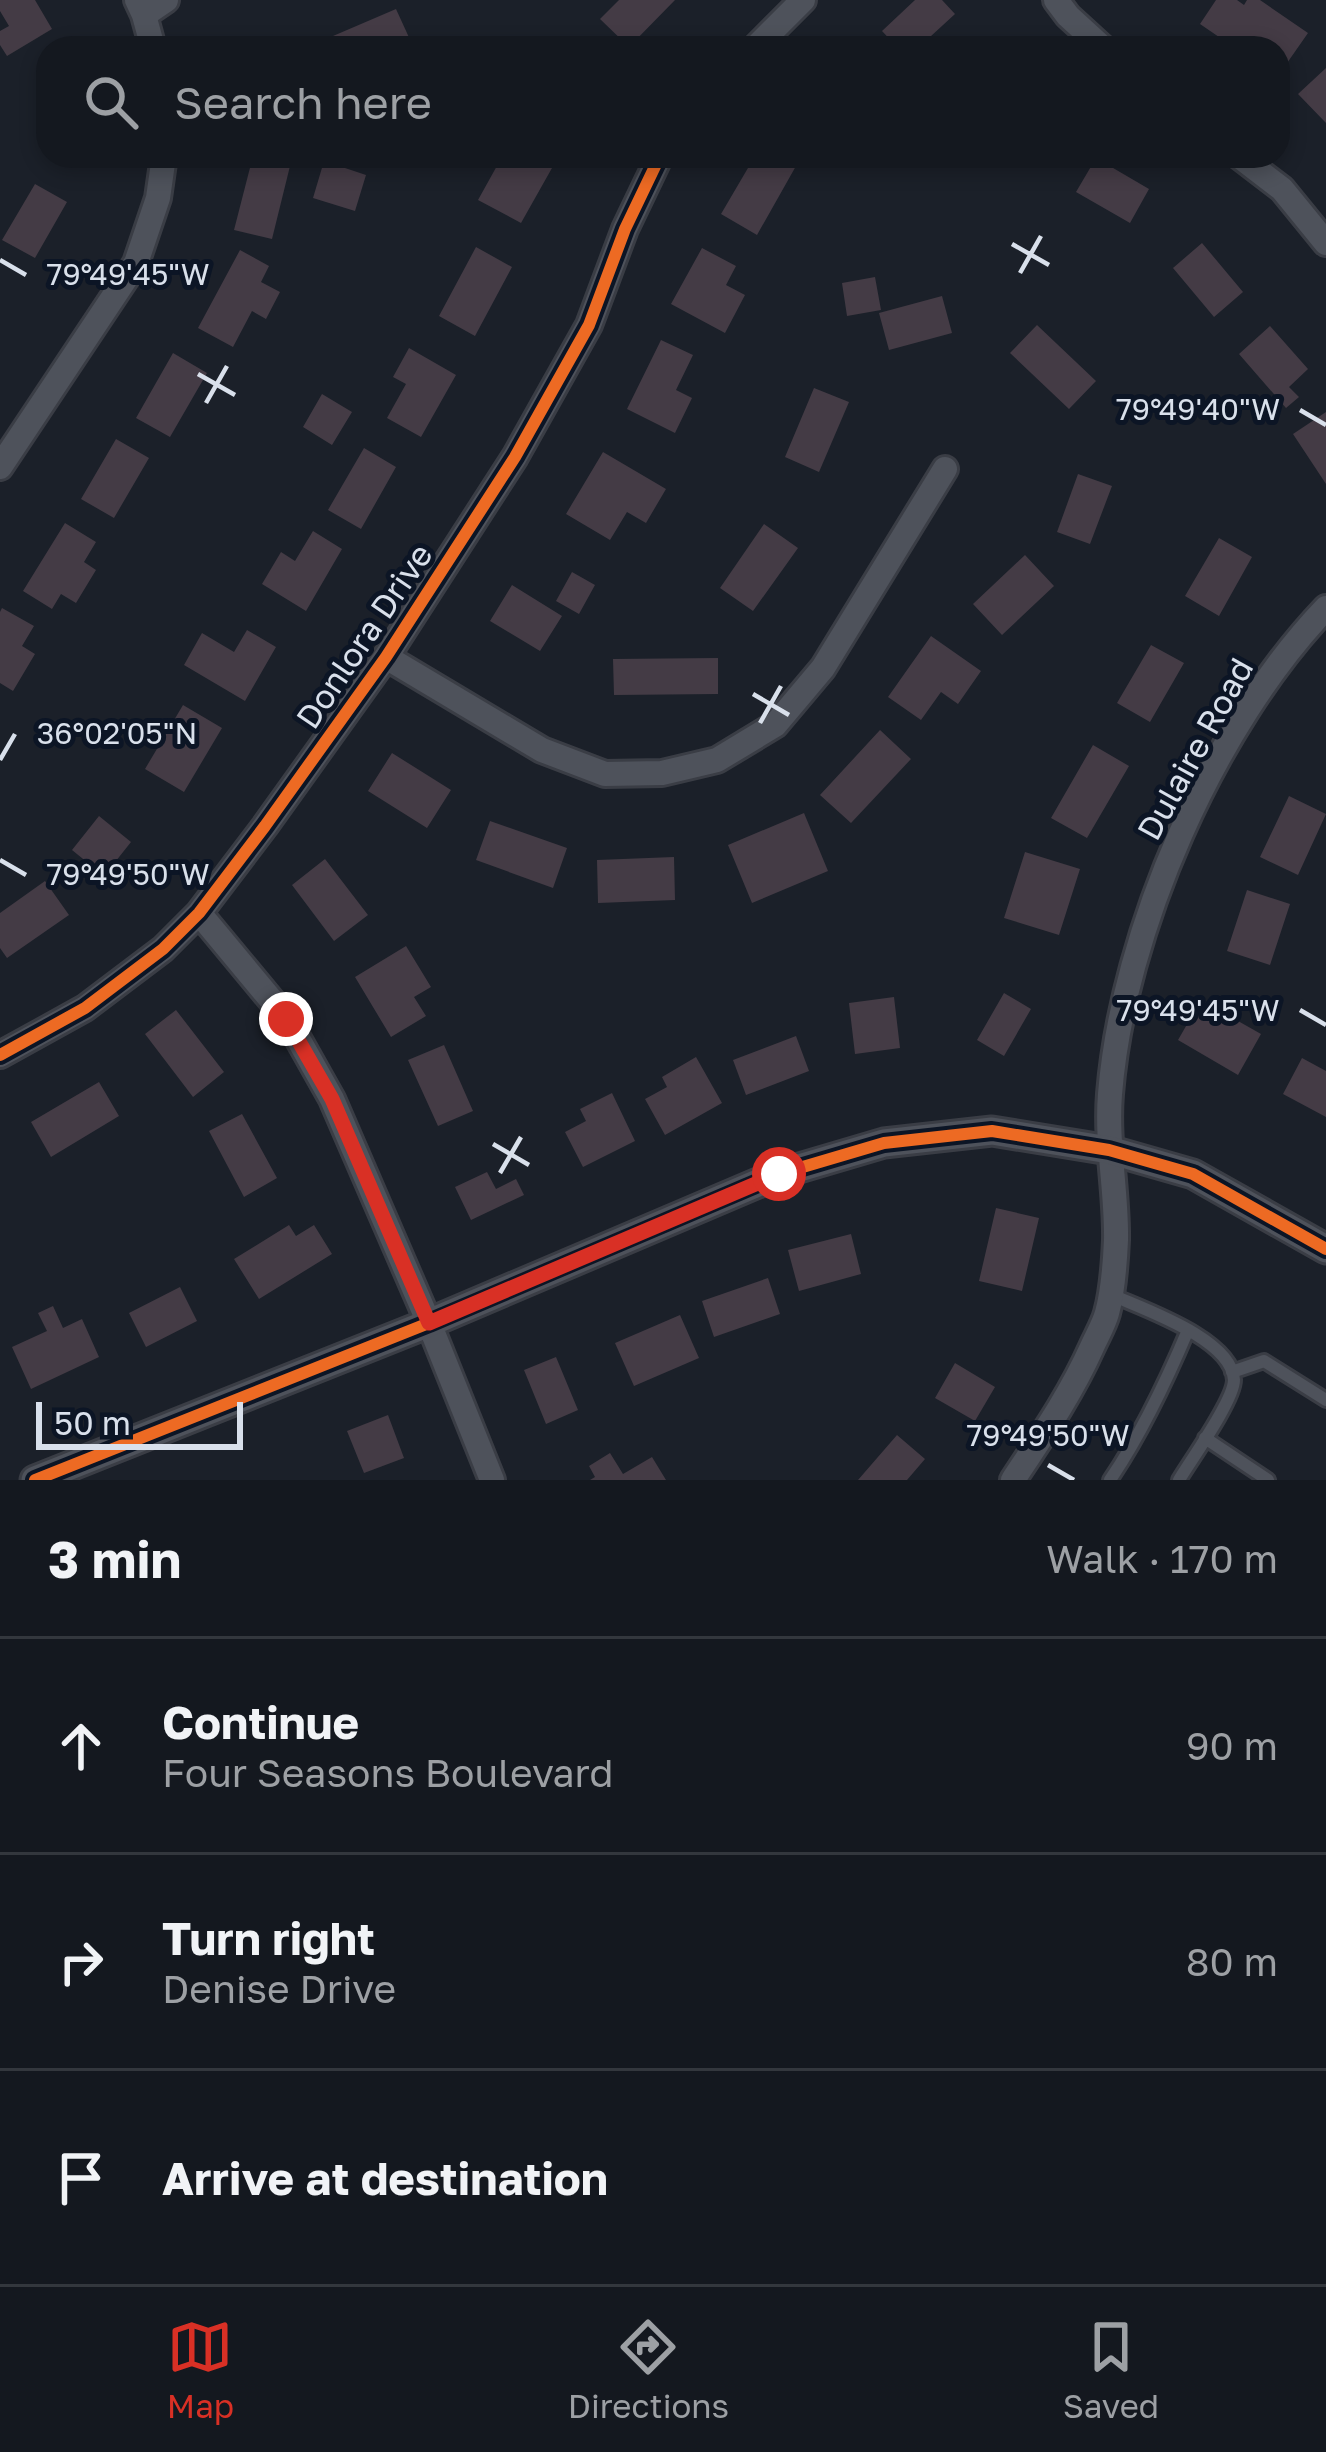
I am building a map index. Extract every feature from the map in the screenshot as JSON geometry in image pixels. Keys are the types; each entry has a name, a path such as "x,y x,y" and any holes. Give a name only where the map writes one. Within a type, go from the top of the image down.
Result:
{"street":[{"path":"767,36 803,0"},
{"path":"1056,0 1090,36"},
{"path":"149,5 152,36"},
{"path":"0,467 136,263 158,199 162,168"},
{"name":"Donlora Drive","path":"0,1055 85,1008 163,949 200,913 386,657 515,458 589,325 654,168"},
{"path":"1255,168 1282,189 1326,243"},
{"path":"386,657 542,750 605,774 662,773 717,760 775,725 823,668 944,469"},
{"name":"Dulaire Road","path":"1013,1480 1075,1387 1107,1314 1116,1239 1110,1093 1121,1021 1164,874 1238,726 1276,669 1326,608"},
{"path":"200,913 286,1019 332,1099 492,1480"},
{"path":"35,1480 429,1323 779,1174 884,1143 992,1131 1109,1150 1193,1174 1326,1249"}],"lane":[{"path":"1109,1294 1188,1330 1220,1353 1232,1372 1228,1400 1179,1480"},
{"path":"1110,1480 1170,1373 1188,1330"},
{"path":"1232,1372 1264,1361 1326,1400"},
{"path":"1204,1438 1268,1480"}],"building":[{"path":"0,0 35,0 52,29 7,56 0,45 0,31 9,26"},
{"path":"619,0 675,0 640,36 618,36 600,19"},
{"path":"915,0 942,0 955,14 931,36 887,36 882,31"},
{"path":"1216,0 1237,0 1244,5 1247,0 1260,0 1308,33 1290,59 1290,36 1218,36 1200,24"},
{"path":"396,9 408,36 333,36"},
{"path":"1326,68 1326,123 1298,94"},
{"path":"250,168 290,168 272,239 234,230"},
{"path":"322,168 345,168 366,175 355,211 313,198"},
{"path":"496,168 552,168 521,223 478,200"},
{"path":"748,168 795,168 757,235 721,214"},
{"path":"1090,168 1113,168 1149,189 1130,223 1076,192"},
{"path":"35,184 67,202 35,258 2,240"},
{"path":"1202,243 1243,292 1214,317 1173,268"},
{"path":"476,247 512,267 475,336 439,316"},
{"path":"702,248 736,266 726,285 745,295 725,333 671,304"},
{"path":"240,250 269,266 261,282 280,292 266,319 252,311 233,347 198,328"},
{"path":"875,277 881,310 847,316 842,283"},
{"path":"942,296 952,333 889,350 879,313"},
{"path":"1037,325 1096,381 1069,409 1010,353"},
{"path":"1270,326 1308,369 1289,387 1299,397 1286,408 1239,354"},
{"path":"661,340 693,355 676,390 692,398 675,433 627,409"},
{"path":"409,348 456,375 421,437 387,418 406,384 393,377"},
{"path":"173,353 207,373 170,437 136,418"},
{"path":"814,388 849,402 819,472 785,457"},
{"path":"322,394 352,412 332,445 303,427"},
{"path":"1326,412 1326,484 1293,434"},
{"path":"116,439 149,458 114,518 81,499"},
{"path":"364,448 396,467 361,529 328,510"},
{"path":"603,452 666,489 646,523 627,512 610,540 566,514"},
{"path":"1078,474 1112,486 1090,544 1057,532"},
{"path":"65,523 96,542 84,562 96,570 76,603 61,594 52,609 23,591"},
{"path":"764,524 798,548 753,611 720,588"},
{"path":"313,531 342,549 306,611 262,584 281,552 295,561"},
{"path":"1219,538 1252,557 1219,616 1185,596"},
{"path":"1025,555 1054,586 1002,635 973,604"},
{"path":"572,572 595,585 579,614 556,601"},
{"path":"512,585 562,616 540,651 490,621"},
{"path":"2,608 34,626 22,646 35,654 13,691 0,683"},
{"path":"247,630 276,647 245,701 184,665 202,633 234,652"},
{"path":"931,636 981,671 958,704 941,692 921,720 888,697"},
{"path":"1151,645 1184,663 1150,722 1117,703"},
{"path":"718,658 718,694 614,695 613,659"},
{"path":"183,705 222,728 184,792 145,769"},
{"path":"880,730 911,759 851,823 820,795"},
{"path":"1093,745 1129,766 1087,838 1051,818"},
{"path":"392,753 451,790 427,828 368,791"},
{"path":"1289,796 1326,814 1298,875 1260,857"},
{"path":"804,813 828,871 752,903 728,845"},
{"path":"99,816 131,842 104,876 72,850"},
{"path":"490,821 567,848 553,888 476,860"},
{"path":"1025,852 1080,869 1059,935 1004,918"},
{"path":"674,857 675,900 598,903 597,860"},
{"path":"325,859 368,915 334,941 292,885"},
{"path":"45,881 69,915 7,958 0,948 0,913"},
{"path":"1247,890 1290,904 1270,965 1227,951"},
{"path":"406,946 431,987 414,997 426,1016 391,1037 355,977"},
{"path":"1004,993 1031,1009 1004,1056 977,1040"},
{"path":"894,997 900,1048 855,1054 849,1003"},
{"path":"1201,1000 1261,1034 1238,1075 1178,1040"},
{"path":"176,1010 224,1072 193,1097 145,1034"},
{"path":"796,1036 809,1071 746,1095 733,1060"},
{"path":"444,1045 473,1111 438,1126 408,1060"},
{"path":"696,1057 722,1103 665,1135 645,1099 667,1087 662,1077"},
{"path":"1302,1058 1326,1071 1326,1117 1283,1094"},
{"path":"99,1082 119,1116 51,1157 31,1122"},
{"path":"612,1093 635,1141 583,1167 565,1132 586,1121 580,1109"},
{"path":"242,1114 277,1178 244,1197 209,1131"},
{"path":"487,1172 496,1189 516,1179 524,1195 471,1220 455,1187"},
{"path":"996,1208 1039,1218 1022,1291 979,1281"},
{"path":"289,1225 296,1236 314,1225 332,1254 259,1299 234,1259"},
{"path":"851,1234 861,1274 799,1291 788,1250"},
{"path":"768,1278 780,1314 714,1337 702,1301"},
{"path":"180,1287 197,1321 146,1347 129,1313"},
{"path":"53,1306 63,1328 82,1319 99,1357 31,1389 12,1347 47,1331 38,1313"},
{"path":"680,1315 699,1358 634,1386 615,1343"},
{"path":"556,1357 578,1410 546,1424 524,1370"},
{"path":"955,1363 995,1387 975,1421 935,1398"},
{"path":"388,1415 404,1458 364,1473 347,1431"},
{"path":"897,1435 925,1459 907,1480 858,1480"},
{"path":"610,1453 623,1474 652,1457 666,1480 590,1480 595,1477 589,1466"}],"cycle path":[{"path":"0,1055 85,1008 163,949 199,913 265,826 386,657 515,457 589,325 654,168"},
{"path":"35,1480 429,1323 779,1174 884,1143 992,1131 1109,1150 1193,1174 1326,1249"}],"route":[{"path":"286,1019 332,1099 429,1323 779,1174"}]}
